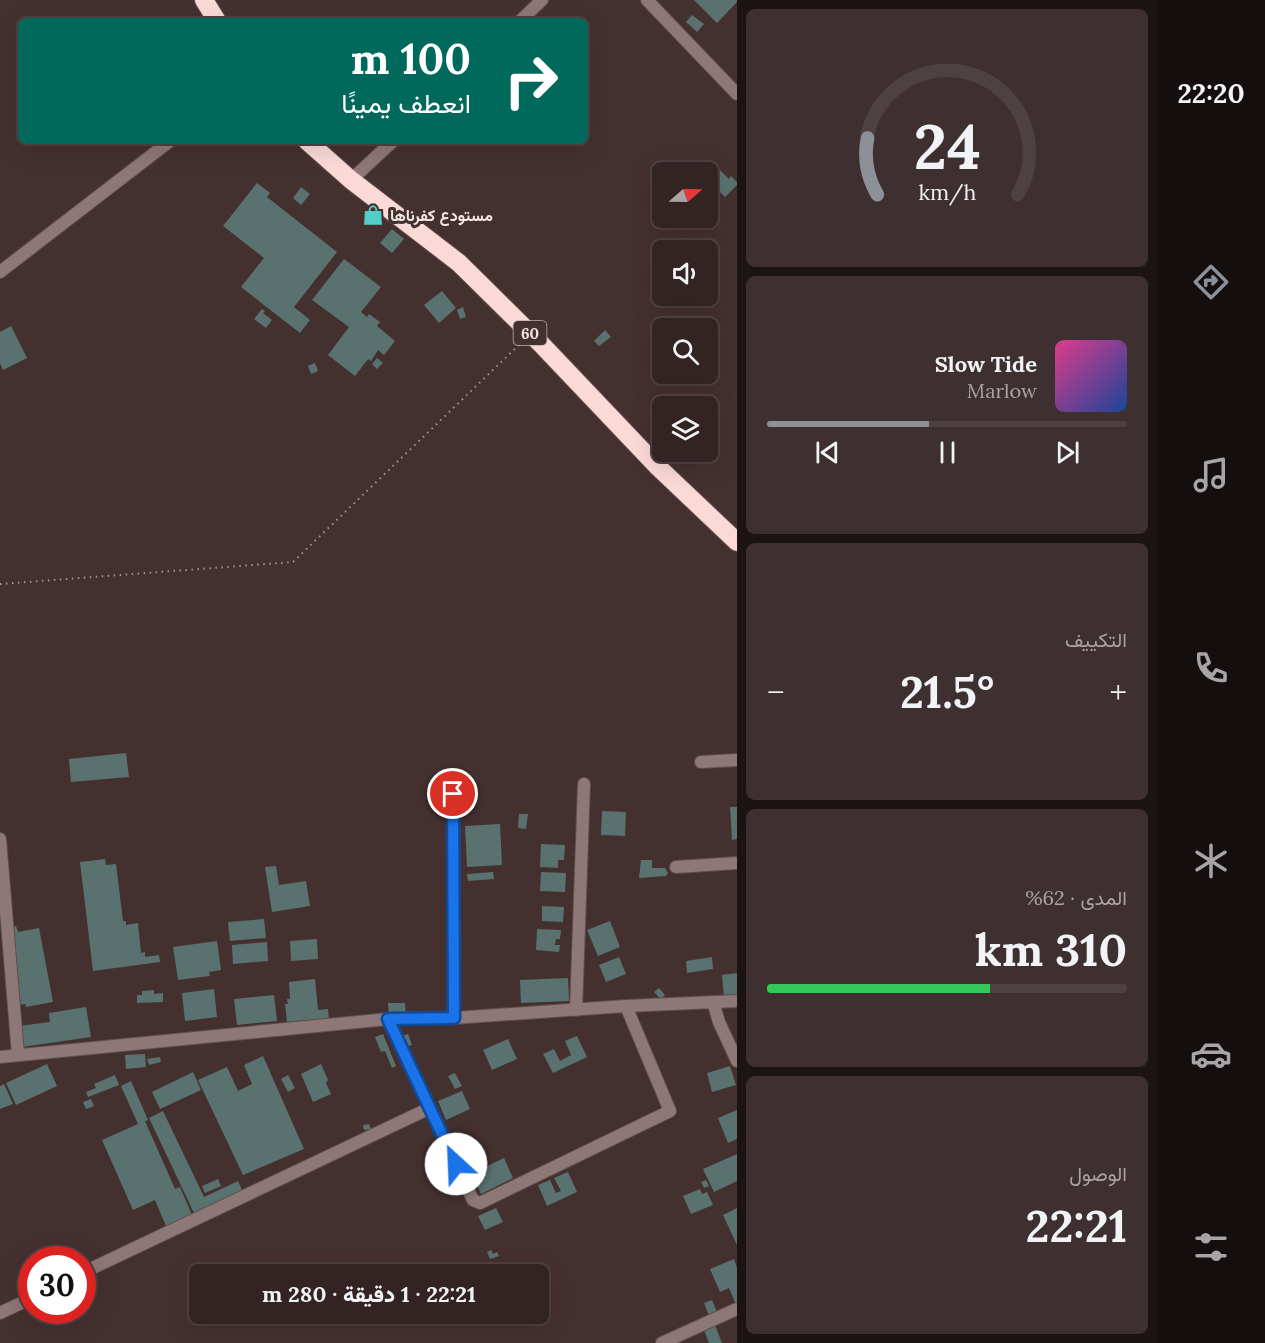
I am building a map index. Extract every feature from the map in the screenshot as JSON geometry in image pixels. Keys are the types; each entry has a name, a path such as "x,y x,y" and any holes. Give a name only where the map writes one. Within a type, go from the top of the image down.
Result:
{"highway":[{"path":"204,0 215,18"},
{"name":"60","path":"310,144 351,180 459,263 658,467 737,542"}],"street":[{"path":"523,18 542,0"},
{"path":"647,0 737,94"},
{"path":"0,272 166,144"},
{"path":"351,180 390,144"},
{"path":"702,762 737,760"},
{"path":"576,1010 584,784"},
{"path":"453,794 454,1018"},
{"path":"0,839 18,1055"},
{"path":"676,867 737,863"},
{"path":"0,1057 388,1019 454,1018 737,1001"},
{"path":"713,1002 719,1022 737,1061"},
{"path":"388,1019 473,1200 480,1203 670,1111 626,1006"},
{"path":"96,1267 430,1108"},
{"path":"0,1313 18,1305"},
{"path":"662,1343 737,1309"}],"path":[{"path":"0,584 293,562 530,334"}],"building":[{"path":"694,0 737,0 737,2 717,23"},
{"path":"692,15 704,24 697,32 686,22"},
{"path":"718,168 729,179 731,176 737,185 725,197 718,190"},
{"path":"257,183 270,193 267,197 337,252 294,307 310,320 300,333 241,287 264,258 223,226"},
{"path":"301,187 310,194 301,205 293,198"},
{"path":"392,229 404,239 392,253 380,243"},
{"path":"344,259 381,287 361,312 367,317 369,314 380,322 377,326 395,341 384,355 378,350 371,361 368,359 355,376 328,355 349,327 312,300"},
{"path":"442,291 456,308 439,323 424,305"},
{"path":"463,307 466,317 460,319 457,310"},
{"path":"262,309 265,311 263,313 272,320 266,328 254,319"},
{"path":"11,326 27,358 3,370 0,363 0,332"},
{"path":"605,330 611,337 599,346 594,341"},
{"path":"377,358 383,363 377,369 372,364"},
{"path":"315,363 318,371 311,374 308,366"},
{"path":"126,753 129,777 71,782 69,759"},
{"path":"730,807 737,807 737,839 732,840"},
{"path":"602,811 626,812 625,836 601,835"},
{"path":"519,814 528,814 526,829 518,828"},
{"path":"500,824 502,865 467,867 465,826"},
{"path":"541,844 565,845 564,860 558,860 558,868 540,867"},
{"path":"105,859 106,865 116,864 123,921 126,921 126,925 138,923 141,953 145,952 145,957 159,955 160,962 93,971 80,862"},
{"path":"641,860 652,860 652,868 665,868 668,873 666,876 639,878"},
{"path":"276,866 279,885 306,881 310,906 272,912 265,867"},
{"path":"493,872 494,879 468,881 467,874"},
{"path":"541,872 566,873 565,892 540,891"},
{"path":"542,906 564,907 563,922 542,921"},
{"path":"264,919 266,938 230,941 228,922"},
{"path":"610,921 620,947 598,956 587,930"},
{"path":"16,926 18,932 39,928 53,1002 26,1007 25,1004 18,1005 6,927"},
{"path":"537,929 561,930 560,939 556,939 555,945 560,945 559,952 536,950"},
{"path":"317,939 318,959 291,961 290,941"},
{"path":"217,941 221,970 209,972 210,976 178,980 173,947"},
{"path":"267,942 268,961 233,964 232,945"},
{"path":"619,957 626,974 606,982 599,965"},
{"path":"712,957 713,969 687,973 686,961"},
{"path":"737,973 737,995 724,997 722,975"},
{"path":"568,978 569,1001 521,1003 520,980"},
{"path":"315,979 318,1010 328,1009 329,1020 306,1023 306,1020 287,1022 285,1004 288,1004 287,999 290,999 289,982"},
{"path":"659,988 665,995 661,999 654,992"},
{"path":"214,989 217,1017 185,1021 182,993"},
{"path":"154,990 154,994 163,993 163,1002 137,1003 137,995 142,995 142,991"},
{"path":"274,995 277,1021 237,1025 234,999"},
{"path":"388,1003 405,1003 406,1017 389,1017"},
{"path":"86,1007 91,1037 22,1047 19,1026 50,1022 49,1013"},
{"path":"383,1034 396,1066 392,1068 385,1051 381,1052 375,1037"},
{"path":"408,1034 412,1045 406,1047 402,1036"},
{"path":"577,1036 587,1057 553,1073 543,1054 554,1049 560,1061 571,1055 565,1041"},
{"path":"508,1039 517,1059 492,1070 483,1050"},
{"path":"145,1054 146,1067 126,1069 125,1055"},
{"path":"263,1056 304,1149 243,1175 198,1080 227,1067 238,1091 252,1084 244,1065"},
{"path":"160,1057 161,1062 149,1065 147,1059"},
{"path":"47,1064 57,1086 16,1105 6,1083"},
{"path":"321,1064 331,1094 313,1102 301,1074"},
{"path":"730,1066 736,1085 712,1092 707,1073"},
{"path":"193,1072 201,1090 160,1109 152,1092"},
{"path":"455,1073 462,1086 455,1089 448,1076"},
{"path":"115,1075 119,1085 88,1097 86,1092 96,1088 94,1084"},
{"path":"288,1075 295,1088 288,1092 281,1079"},
{"path":"131,1081 148,1120 145,1121 175,1189 180,1187 192,1215 166,1226 155,1200 133,1210 102,1140 138,1124 121,1086"},
{"path":"4,1084 13,1104 0,1109 0,1086"},
{"path":"462,1091 470,1109 446,1120 438,1101"},
{"path":"91,1099 94,1106 86,1109 83,1102"},
{"path":"737,1110 737,1139 728,1143 718,1118"},
{"path":"163,1111 204,1197 238,1181 242,1190 194,1213 149,1118"},
{"path":"369,1124 371,1129 364,1130 363,1125"},
{"path":"737,1154 737,1181 714,1192 703,1169"},
{"path":"504,1158 513,1178 481,1194 471,1174"},
{"path":"568,1172 577,1192 547,1206 538,1185 550,1180 556,1193 561,1191 554,1178"},
{"path":"218,1179 221,1186 205,1193 202,1186"},
{"path":"706,1180 709,1186 704,1188 701,1182"},
{"path":"700,1189 702,1194 707,1192 713,1205 691,1214 683,1196"},
{"path":"496,1208 503,1222 485,1230 478,1216"},
{"path":"737,1208 737,1245 723,1215"},
{"path":"491,1250 493,1254 497,1252 499,1256 490,1259 487,1252"},
{"path":"734,1259 737,1268 737,1307 729,1288 720,1292 710,1269"},
{"path":"712,1300 717,1312 709,1316 704,1303"},
{"path":"715,1325 722,1343 709,1343 704,1330"}],"place":[{"name":"مستودع كفرناها","path":"373,215"}],"route":[{"path":"453,794 454,1018 388,1019 456,1164"}]}
